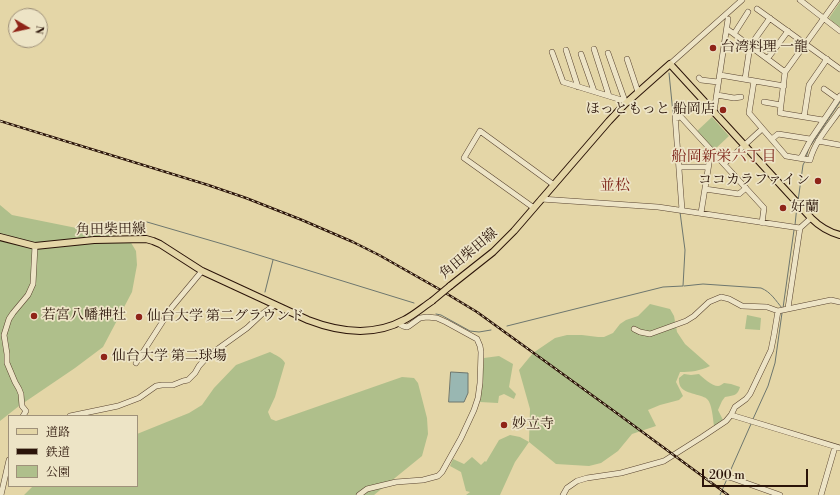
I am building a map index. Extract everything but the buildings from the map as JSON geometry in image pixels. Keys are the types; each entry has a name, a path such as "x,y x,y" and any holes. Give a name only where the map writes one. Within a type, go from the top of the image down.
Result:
{"main road":[{"name":"角田柴田線","path":"0,237 35,246 94,240 146,239 160,244 202,272 317,324 345,331 368,331 388,327 405,320 432,301 492,252 514,231 626,101 670,64"},
{"path":"670,64 800,207 823,228 840,235"}],"street":[{"path":"670,64 742,0"},
{"path":"800,0 840,31"},
{"path":"823,120 780,113 786,72 837,0"},
{"path":"757,9 840,69"},
{"path":"734,34 748,12"},
{"path":"745,79 750,46 770,18"},
{"path":"714,112 728,19"},
{"path":"727,29 786,72"},
{"path":"768,58 788,31"},
{"path":"594,49 609,96"},
{"path":"566,50 578,87"},
{"path":"552,52 563,82 626,101"},
{"path":"608,53 626,101"},
{"path":"581,54 594,91"},
{"path":"627,59 638,92"},
{"path":"804,117 809,85 827,59"},
{"path":"720,75 784,86"},
{"path":"699,78 701,80 718,82"},
{"path":"754,81 749,113 786,156 810,160 812,150 840,110"},
{"path":"804,159 810,139 839,97 824,89"},
{"path":"716,95 734,98 741,97"},
{"path":"764,102 781,105"},
{"path":"681,210 675,116 681,117 764,208 762,223"},
{"path":"724,164 762,129"},
{"path":"534,208 464,158 480,131 554,185"},
{"path":"772,139 778,134 810,139"},
{"path":"818,141 840,145"},
{"path":"701,213 711,151"},
{"path":"679,167 708,167"},
{"path":"705,189 739,194 746,188"},
{"path":"541,199 658,207 796,228 811,218"},
{"path":"788,308 796,228"},
{"path":"24,415 26,411 22,406 21,394 7,363 7,354 2,345 9,319 28,296 33,284 35,246"},
{"path":"136,363 172,307 202,272"},
{"path":"634,329 650,334 686,322 709,302 721,297 729,299 742,306 767,307 778,311 831,300 840,302"},
{"path":"75,415 118,406 139,398 156,386 173,385 188,380 208,356 247,328 262,314 275,305"},
{"path":"563,495 567,488 576,481 621,473 664,461 702,438 726,421 735,407 750,394 771,350 778,311"},
{"path":"359,495 367,489 396,482 422,480 438,476 442,472 461,438 478,398 481,352 477,339 446,322 433,317 420,318 407,327 398,323"},
{"path":"731,415 838,448 821,495"},
{"path":"1,495 8,464"},
{"path":"721,476 732,478 772,494 780,495"}],"green space":[{"path":"840,2 840,27 829,18"},
{"path":"712,117 729,136 713,151 696,132"},
{"path":"0,205 12,215 126,238 130,241 136,251 137,265 132,292 103,347 0,421"},
{"path":"650,304 670,309 674,316 677,332 685,344 710,366 695,371 680,372 676,382 683,396 679,400 648,410 656,426 632,434 618,451 601,463 589,466 556,464 529,442 530,409 519,370 533,353 555,338 567,335 604,337 613,333 620,324 626,320 638,316"},
{"path":"747,315 761,318 760,330 745,329"},
{"path":"270,352 284,361 285,363 275,397 268,412 271,419 276,421 402,377 414,378 418,383 427,418 428,434 422,456 374,495 24,495 32,487 138,487 138,434 189,413 202,405 214,388 236,365"},
{"path":"499,356 513,364 509,387 516,394 514,399 504,394 499,396 498,403 480,402 484,358"},
{"path":"684,374 699,374 708,382 716,386 724,383 740,387 736,394 725,397 722,401 718,410 724,422 714,426 709,401 705,397 682,389 679,383 679,378"},
{"path":"510,435 520,437 529,442 515,462 500,495 466,495 470,492 466,491 461,472 450,466 453,459 464,464 472,457 481,465 485,461 486,462 499,440"}],"water":[{"path":"451,372 468,373 468,393 464,402 449,402"}],"waterway":[{"path":"669,73 673,113"},
{"path":"811,145 840,102"},
{"path":"806,158 809,147"},
{"path":"798,201 803,165 805,161"},
{"path":"795,225 797,206"},
{"path":"507,326 663,287 683,286 685,250 680,212"},
{"path":"147,222 414,303"},
{"path":"783,308 794,230"},
{"path":"265,292 273,260"},
{"path":"684,286 703,284 761,288 770,294 782,308"},
{"path":"753,419 768,386 775,363 782,313"},
{"path":"436,314 441,315 470,331 479,332 491,330"},
{"path":"728,476 751,424"},
{"path":"720,495 727,479"}],"railway":[{"path":"0,121 246,198 302,220 379,255 477,312 728,495"}],"place":[{"name":"台湾料理 一龍","path":"713,48"},
{"name":"ほっともっと 船岡店","path":"723,110"},
{"name":"ココカラファイン","path":"818,181"},
{"name":"好蘭","path":"783,208"},
{"name":"若宮八幡神社","path":"34,316"},
{"name":"仙台大学 第二グラウンド","path":"139,317"},
{"name":"仙台大学 第二球場","path":"104,357"},
{"name":"妙立寺","path":"504,425"}],"district":[{"name":"船岡新栄六丁目","path":"724,157"},
{"name":"並松","path":"615,186"}]}
